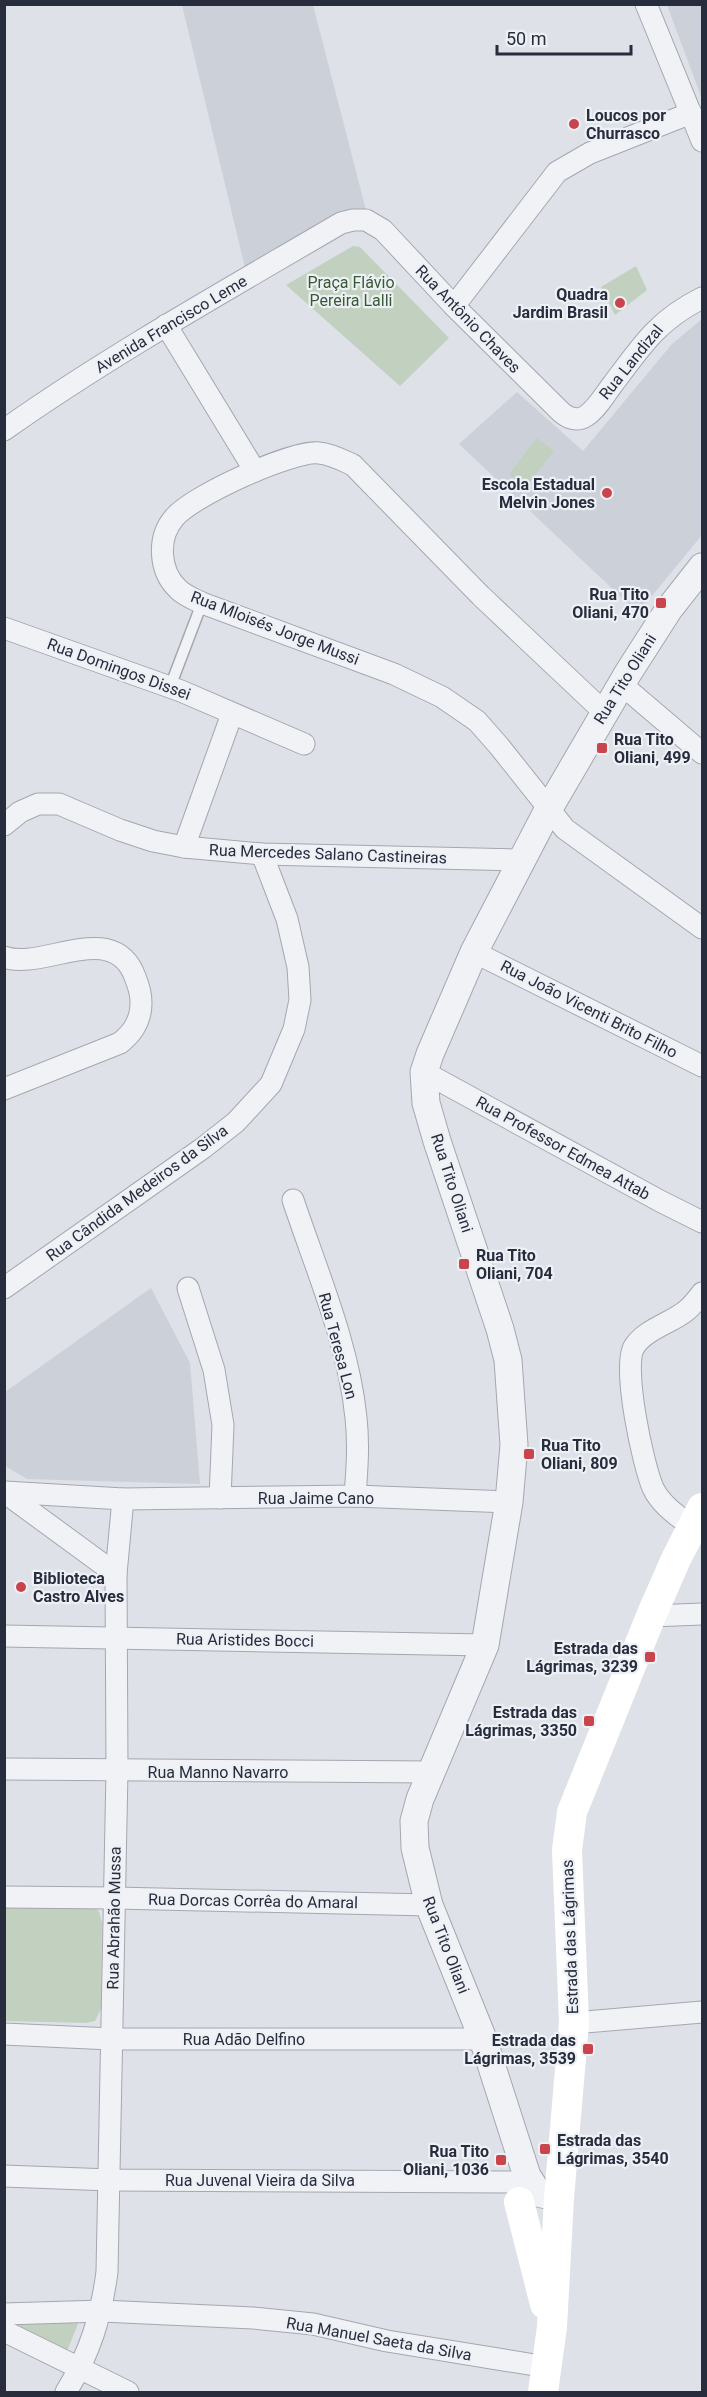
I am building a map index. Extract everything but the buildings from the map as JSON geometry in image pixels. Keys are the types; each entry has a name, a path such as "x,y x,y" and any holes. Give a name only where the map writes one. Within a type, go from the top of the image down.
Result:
{"main road":[{"name":"Estrada das Lágrimas","path":"545,2380 552,2327 559,2198 574,2023 567,1850 572,1812 651,1616 697,1518"},
{"path":"517,2192 539,2285 552,2327"}],"street":[{"path":"646,4 702,141"},
{"path":"454,306 557,172 590,153 691,113"},
{"name":"Rua Antônio Chaves","path":"341,224 353,220 366,220 383,230 454,306 569,418 580,419 593,410"},
{"name":"Avenida Francisco Leme","path":"4,430 166,325 341,224"},
{"name":"Rua Landizal","path":"593,410 649,335 682,308 702,298"},
{"path":"166,325 255,471"},
{"name":"Rua Mloisés Jorge Mussi","path":"548,810 477,721 442,697 394,674 202,603 178,589 167,572 163,553 166,530 174,517 188,505 255,471 300,453 319,453 335,457 353,465 481,596 604,712"},
{"name":"Rua Tito Oliani","path":"559,2198 545,2196 532,2187 527,2176 483,2039 429,1905 416,1848 414,1821 485,1645 509,1502 514,1445 508,1360 500,1329 434,1131 426,1102 424,1072 474,952 548,810 621,684 669,609 702,567"},
{"name":"Rua Domingos Dissei","path":"4,628 170,687 304,744"},
{"path":"621,684 702,753"},
{"path":"184,847 232,714"},
{"name":"Rua Mercedes Salano Castineiras","path":"4,825 20,812 38,804 59,804 120,830 153,841 184,847 262,854 522,860"},
{"path":"548,810 565,829 702,928"},
{"name":"Rua Cândida Medeiros da Silva","path":"4,1288 203,1148 236,1122 271,1084 294,1029 300,1000 298,967 287,919 262,854"},
{"path":"4,957 15,961 80,950 106,950 122,956 131,968 139,984 142,1004 139,1018 131,1034 120,1043 4,1089"},
{"name":"Rua João Vicenti Brito Filho","path":"474,952 702,1066"},
{"name":"Rua Professor Edmea Attab","path":"424,1072 702,1222"},
{"name":"Rua Teresa Lon","path":"293,1200 339,1338 350,1382 356,1416 359,1456 355,1496"},
{"path":"188,1288 214,1370 223,1425 220,1498"},
{"path":"697,1518 660,1500 653,1488 637,1422 630,1369 634,1347 642,1339 688,1310 702,1293"},
{"path":"4,1492 116,1574"},
{"name":"Rua Jaime Cano","path":"4,1492 123,1499 355,1496 509,1502"},
{"name":"Rua Abrahão Mussa","path":"66,2392 81,2369 102,2311 107,2272 117,1771 116,1574 123,1499"},
{"path":"651,1616 702,1614"},
{"name":"Rua Aristides Bocci","path":"4,1636 485,1645"},
{"name":"Rua Manno Navarro","path":"4,1769 432,1772"},
{"name":"Rua Dorcas Corrêa do Amaral","path":"4,1897 429,1905"},
{"path":"574,2023 702,2012"},
{"name":"Rua Adão Delfino","path":"4,2034 111,2039 483,2039"},
{"name":"Rua Tito Oliani","path":"500,2089 517,2192"},
{"name":"Rua Juvenal Vieira da Silva","path":"4,2176 517,2192"},
{"path":"517,2192 534,2220 543,2226 558,2230"},
{"name":"Rua Manuel Saeta da Silva","path":"4,2314 102,2311 253,2318 313,2324 545,2380"},
{"path":"4,2331 128,2392"}],"lane":[{"path":"170,687 202,603"}],"shaded area":[{"path":"182,5 313,5 367,214 247,276"},
{"path":"667,5 702,5 702,99"},
{"name":"Escola Estadual Melvin Jones","path":"702,319 702,535 638,613 459,444 517,392 583,451 672,344"},
{"path":"151,1288 190,1363 200,1484 27,1479 5,1466 5,1392"}],"green space":[{"name":"Praça Flávio Pereira Lalli","path":"353,246 360,247 449,338 400,386 286,285"},
{"name":"Quadra Jardim Brasil","path":"636,266 647,290 615,315 601,287"},
{"path":"537,438 554,451 526,487 509,474"},
{"path":"5,1904 96,1908 102,1923 101,2009 95,2021 86,2023 5,2021"},
{"path":"81,2316 66,2354 5,2322"}],"place":[{"name":"Loucos por Churrasco","path":"574,124"},
{"name":"Quadra Jardim Brasil","path":"620,303"},
{"name":"Escola Estadual Melvin Jones","path":"607,493"},
{"name":"Rua Tito Oliani, 470","path":"661,603"},
{"name":"Rua Tito Oliani, 499","path":"602,748"},
{"name":"Rua Tito Oliani, 704","path":"464,1264"},
{"name":"Rua Tito Oliani, 809","path":"529,1454"},
{"name":"Biblioteca Castro Alves","path":"21,1587"},
{"name":"Estrada das Lágrimas, 3239","path":"650,1657"},
{"name":"Estrada das Lágrimas, 3350","path":"589,1721"},
{"name":"Estrada das Lágrimas, 3539","path":"588,2049"},
{"name":"Estrada das Lágrimas, 3540","path":"545,2149"},
{"name":"Rua Tito Oliani, 1036","path":"501,2160"}]}
